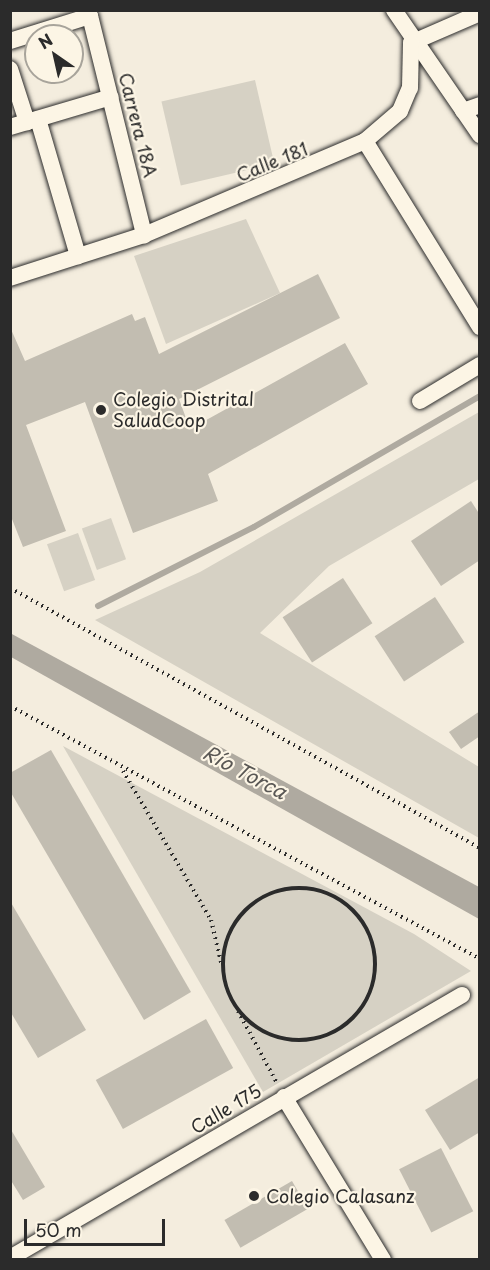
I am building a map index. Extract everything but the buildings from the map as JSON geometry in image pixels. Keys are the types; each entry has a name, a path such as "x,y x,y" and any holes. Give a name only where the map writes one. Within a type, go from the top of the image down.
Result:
{"street":[{"path":"394,10 411,43 480,135"},
{"path":"411,43 480,13"},
{"name":"Carrera 18A","path":"10,41 76,16 90,16 94,24 144,235"},
{"name":"Calle 181","path":"10,278 144,235 364,141 400,111 410,88 411,43"},
{"path":"10,69 33,120 78,255"},
{"path":"10,127 111,97"},
{"path":"463,111 480,105"},
{"path":"364,141 480,327"},
{"path":"420,401 480,365"},
{"name":"Calle 175","path":"10,1258 462,995"},
{"path":"284,1097 383,1260"}],"path":[{"path":"10,588 480,848"},
{"path":"10,706 122,770 480,959"},
{"path":"122,770 211,920 225,982 284,1097"},
{"path":"225,982 229,936 259,900 280,891 315,891 347,905 373,944 370,992 340,1029 317,1038 285,1038 249,1022 234,1003"}],"shaded area":[{"path":"255,80 274,164 181,185 161,102"},
{"path":"246,219 280,293 166,344 134,256"},
{"path":"479,412 479,479 329,566 260,633 479,767 479,838 95,620 200,572"},
{"path":"111,518 126,559 97,570 82,529"},
{"path":"78,533 95,580 64,591 47,544"},
{"path":"63,746 414,934 471,971 263,1092"}],"water":[{"name":"Río Torca","path":"10,633 479,887 479,919 11,657"}],"waterway":[{"path":"98,606 254,527 480,396"}],"place":[{"name":"Colegio Distrital SaludCoop","path":"101,410"},
{"name":"Colegio Calasanz","path":"254,1196"}]}
